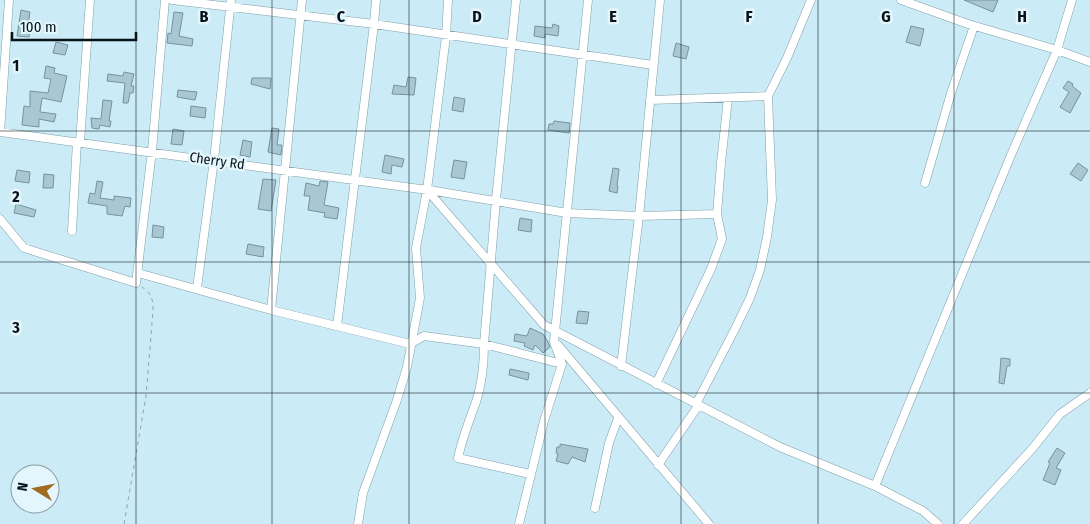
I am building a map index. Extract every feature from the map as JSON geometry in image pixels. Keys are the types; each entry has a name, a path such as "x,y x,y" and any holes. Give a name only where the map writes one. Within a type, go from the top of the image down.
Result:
{"street":[{"path":"0,132 9,0"},
{"path":"72,231 90,0"},
{"path":"0,219 24,248 136,283 152,152 165,0"},
{"path":"172,0 230,4 654,65"},
{"path":"272,310 284,170 302,0"},
{"path":"338,326 376,0"},
{"path":"358,524 363,493 398,400 420,298 416,248 431,190 448,0"},
{"path":"516,0 490,264 484,363 476,401 463,435 458,458 530,474"},
{"path":"519,524 530,474 562,364 554,342 588,0"},
{"path":"621,366 639,216 660,0"},
{"path":"658,465 697,405 750,298 760,270 772,200 768,96 787,58 811,0"},
{"path":"901,0 974,26 1057,50 1090,62"},
{"path":"875,486 1011,155 1057,50 1072,0"},
{"path":"197,288 214,160 230,4"},
{"path":"925,184 951,93 974,26"},
{"path":"650,100 768,96"},
{"path":"656,384 711,269 722,239 717,214 728,98"},
{"name":"Cherry Rd","path":"0,132 431,190 567,213 639,216 717,214"},
{"path":"431,190 490,264 544,325 554,342 709,524"},
{"path":"138,273 272,310 410,344 424,336 484,344 562,364"},
{"path":"544,325 780,447 875,486 924,511 938,524"},
{"path":"963,524 1032,449 1060,414 1090,393"},
{"path":"594,508 609,443 618,418"}],"path":[{"path":"124,524 146,396 153,311 153,299 150,292 136,283"}],"building":[{"path":"964,0 998,0 993,12"},
{"path":"21,10 30,12 27,31 30,31 29,37 17,36"},
{"path":"174,12 183,13 179,36 193,39 192,46 167,43 168,33 171,34"},
{"path":"553,24 559,26 558,36 545,34 545,38 534,36 535,26 552,28"},
{"path":"911,26 924,29 920,46 906,42"},
{"path":"56,42 68,45 65,55 53,53"},
{"path":"676,43 689,47 686,59 673,56"},
{"path":"46,66 55,68 54,73 67,76 61,102 42,98 40,112 56,114 54,122 39,119 39,127 22,125 24,106 30,107 30,91 48,93 51,79 44,78"},
{"path":"124,72 134,74 131,86 134,86 133,93 130,93 128,103 123,103 125,83 107,81 108,74 123,76"},
{"path":"408,77 416,78 414,95 392,94 394,85 406,87"},
{"path":"252,78 271,78 270,89 251,84"},
{"path":"1068,81 1081,93 1070,113 1060,107 1069,92 1063,88"},
{"path":"178,90 197,92 195,100 177,97"},
{"path":"454,97 465,99 463,112 452,110"},
{"path":"103,100 112,101 110,127 100,125 99,129 92,128 91,118 101,119"},
{"path":"191,106 206,108 205,118 190,116"},
{"path":"554,121 570,123 569,133 548,130 549,124 553,124"},
{"path":"272,128 279,129 277,145 282,145 281,155 268,152"},
{"path":"173,129 184,131 182,145 171,144"},
{"path":"243,140 252,142 250,157 240,155"},
{"path":"385,155 404,159 402,167 392,165 391,174 382,172"},
{"path":"454,160 467,162 464,179 451,177"},
{"path":"1078,163 1088,170 1081,181 1070,174"},
{"path":"613,168 619,169 617,193 609,191"},
{"path":"17,170 30,172 29,183 15,181"},
{"path":"44,174 54,175 53,188 43,188"},
{"path":"263,179 276,180 271,211 258,209"},
{"path":"97,181 103,182 100,198 114,200 114,196 131,198 130,207 125,206 122,216 107,214 107,206 88,203 90,193 95,194"},
{"path":"320,181 328,182 324,205 339,208 337,219 324,217 325,213 308,210 310,196 304,196 306,183 319,186"},
{"path":"16,204 36,210 34,217 14,213"},
{"path":"520,218 532,220 531,232 518,230"},
{"path":"153,225 164,227 163,238 152,237"},
{"path":"248,244 264,247 263,257 246,254"},
{"path":"578,311 589,312 587,324 576,323"},
{"path":"530,328 543,334 548,342 550,347 543,353 535,345 533,350 524,346 525,343 514,341 515,334 527,336"},
{"path":"1001,358 1010,359 1010,366 1007,366 1004,384 999,383"},
{"path":"510,369 529,373 528,380 509,375"},
{"path":"560,444 588,449 585,462 572,457 568,464 556,461 557,447 560,447"},
{"path":"1057,448 1065,453 1056,468 1061,470 1055,485 1043,480 1050,463 1048,462"}]}
